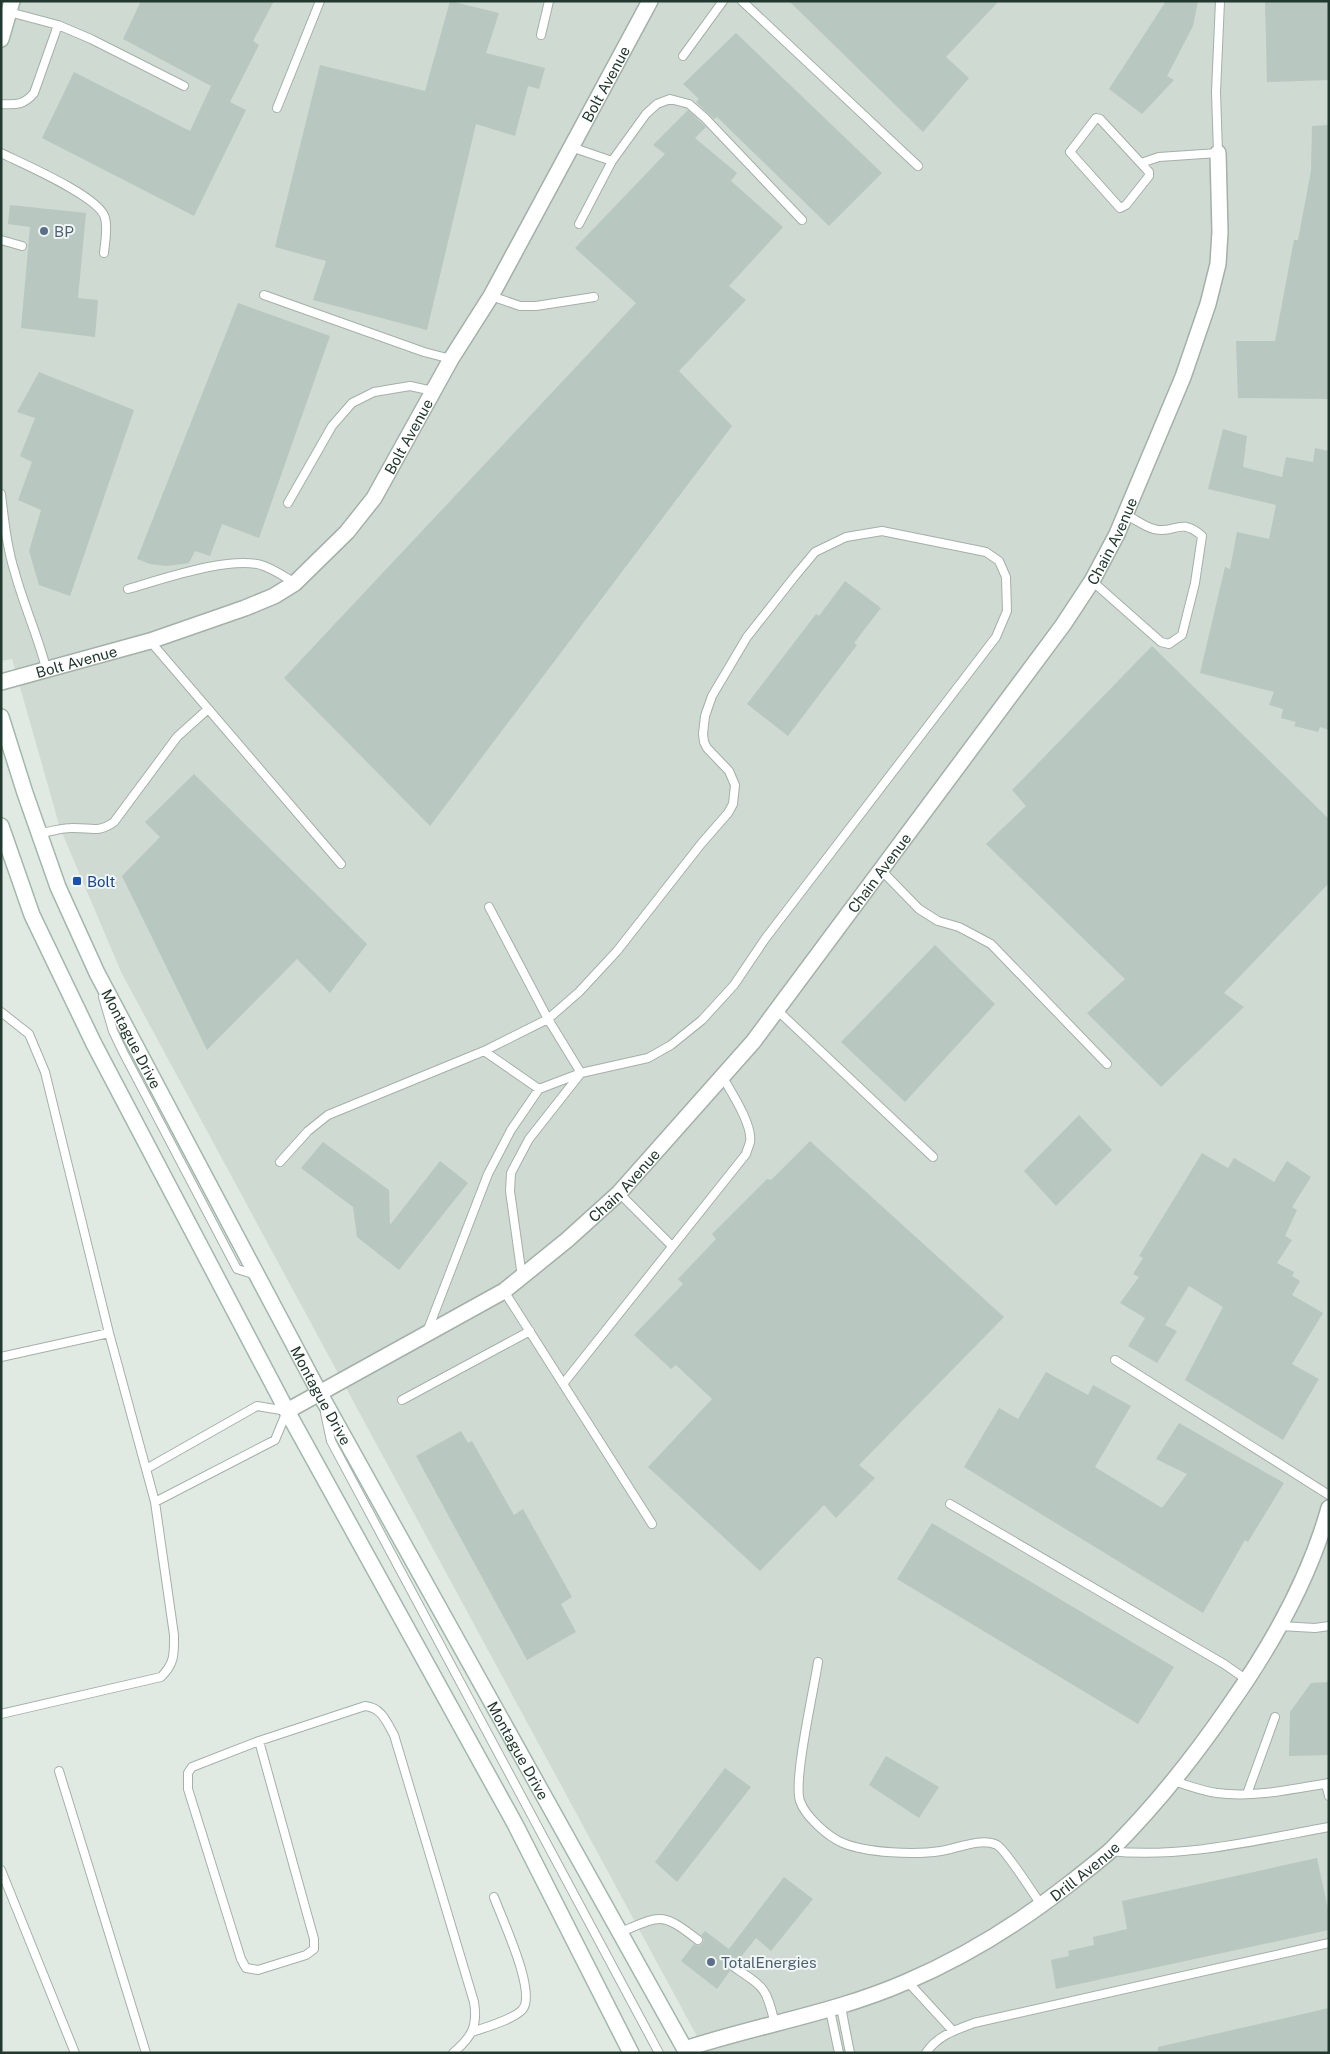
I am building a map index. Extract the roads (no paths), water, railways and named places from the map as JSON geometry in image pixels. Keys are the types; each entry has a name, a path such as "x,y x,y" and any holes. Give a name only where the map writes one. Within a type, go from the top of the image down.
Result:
{"street":[{"name":"Bolt Avenue","path":"1,682 46,668 150,641 274,596 295,583 347,532 374,498 451,359 491,296 650,1"},
{"path":"1,39 10,7"},
{"name":"Chain Avenue","path":"287,1412 504,1291 567,1240 619,1193 753,1042 1063,625 1092,581 1126,515 1183,377 1208,304 1218,256 1220,232 1218,153"},
{"name":"Montague Drive","path":"1,717 58,887 97,973 320,1394 503,1726 621,1932 681,2051"},
{"path":"1,826 32,915 94,1044 287,1412 515,1824 631,2053"},
{"name":"Drill Avenue","path":"681,2051 712,2040 835,2008 908,1982 970,1952 1010,1928 1042,1906 1109,1851 1173,1781 1198,1750 1247,1680 1293,1603 1329,1508"}],"lane":[{"path":"277,108 320,1"},
{"path":"541,35 549,1"},
{"path":"683,56 723,1"},
{"path":"742,1 918,166"},
{"path":"1142,163 1159,157 1218,153 1216,92 1220,1"},
{"path":"10,7 91,39 184,86"},
{"path":"1,104 16,105 27,101 34,93 58,25"},
{"path":"579,224 612,162 646,114 657,104 670,99 689,104 705,118 802,220"},
{"path":"1096,118 1100,119 1142,163 1147,168 1150,176 1126,205 1120,208 1070,152 1096,118"},
{"path":"571,147 612,162"},
{"path":"1,153 80,193 100,209 105,217 104,253"},
{"path":"1,240 22,246"},
{"path":"264,296 424,352 451,359"},
{"path":"491,296 520,306 536,306 594,298"},
{"path":"288,503 332,426 352,403 374,392 410,386 433,391"},
{"path":"1,494 3,528 14,571 39,641 46,668"},
{"path":"1092,581 1145,630 1161,642 1169,644 1182,635 1195,583 1202,536 1194,529 1182,525 1165,530 1154,529 1126,515"},
{"path":"280,1162 308,1131 328,1115 484,1051 548,1019 579,992 611,958 701,844 728,813 733,804 735,785 729,771 707,748 704,742 705,716 712,696 747,637 816,552 846,537 882,531 986,552 999,561 1006,578 1007,611 996,637 765,940 734,985 702,1020 671,1045 648,1058 581,1073 539,1090 521,1114 498,1152 426,1336"},
{"path":"128,588 198,570 240,563 264,565 295,583"},
{"path":"150,641 341,864"},
{"path":"39,833 72,828 92,831 106,828 114,822 177,737 208,709"},
{"path":"881,870 919,909 938,921 958,927 992,944 1107,1064"},
{"path":"490,907 548,1019 581,1073"},
{"path":"777,1010 933,1157"},
{"path":"1,1012 29,1034 45,1072 109,1333 155,1502 174,1635 174,1655 170,1668 161,1677 1,1714"},
{"path":"1,1024 12,1021"},
{"path":"484,1051 539,1090"},
{"path":"522,1277 510,1191 511,1173 529,1139 581,1073"},
{"path":"563,1384 746,1154 750,1141 748,1130 737,1102 722,1076"},
{"path":"619,1193 672,1246"},
{"path":"504,1291 652,1524"},
{"path":"402,1400 530,1331"},
{"path":"1,1357 109,1333"},
{"path":"1115,1360 1329,1495"},
{"path":"320,1394 332,1441 659,2053"},
{"path":"146,1469 257,1406 287,1412 275,1440 155,1502"},
{"path":"950,1504 1224,1664 1247,1680"},
{"path":"1280,1626 1315,1628 1329,1626"},
{"path":"818,1662 799,1780 799,1801 813,1822 842,1843 882,1852 939,1851 982,1842 997,1845 1010,1860 1042,1906"},
{"path":"259,1741 314,1939 314,1949 306,1955 258,1970 246,1968 241,1959 187,1781 192,1767 259,1741 365,1706 374,1707 382,1714 394,1735 474,2002 476,2016 472,2032 466,2042 453,2053"},
{"path":"1247,1794 1275,1717"},
{"path":"59,1771 146,2053"},
{"path":"1173,1781 1205,1791 1247,1794 1328,1783 1329,1796"},
{"path":"1109,1851 1138,1854 1170,1852 1329,1827"},
{"path":"1,1870 75,2053"},
{"path":"472,2032 517,2015 524,2009 526,2002 526,1990 519,1962 494,1897"},
{"path":"621,1932 654,1918 678,1924 698,1940"},
{"path":"926,2053 935,2041 953,2030 974,2023 1329,1943"},
{"path":"734,1967 760,1984 766,1991 776,2024"},
{"path":"908,1982 953,2030"},
{"path":"835,2008 839,2053"},
{"path":"835,2008 850,2053"}],"place":[{"name":"BP","path":"44,231"},
{"name":"Bolt","path":"77,881"},
{"name":"TotalEnergies","path":"711,1962"}]}
